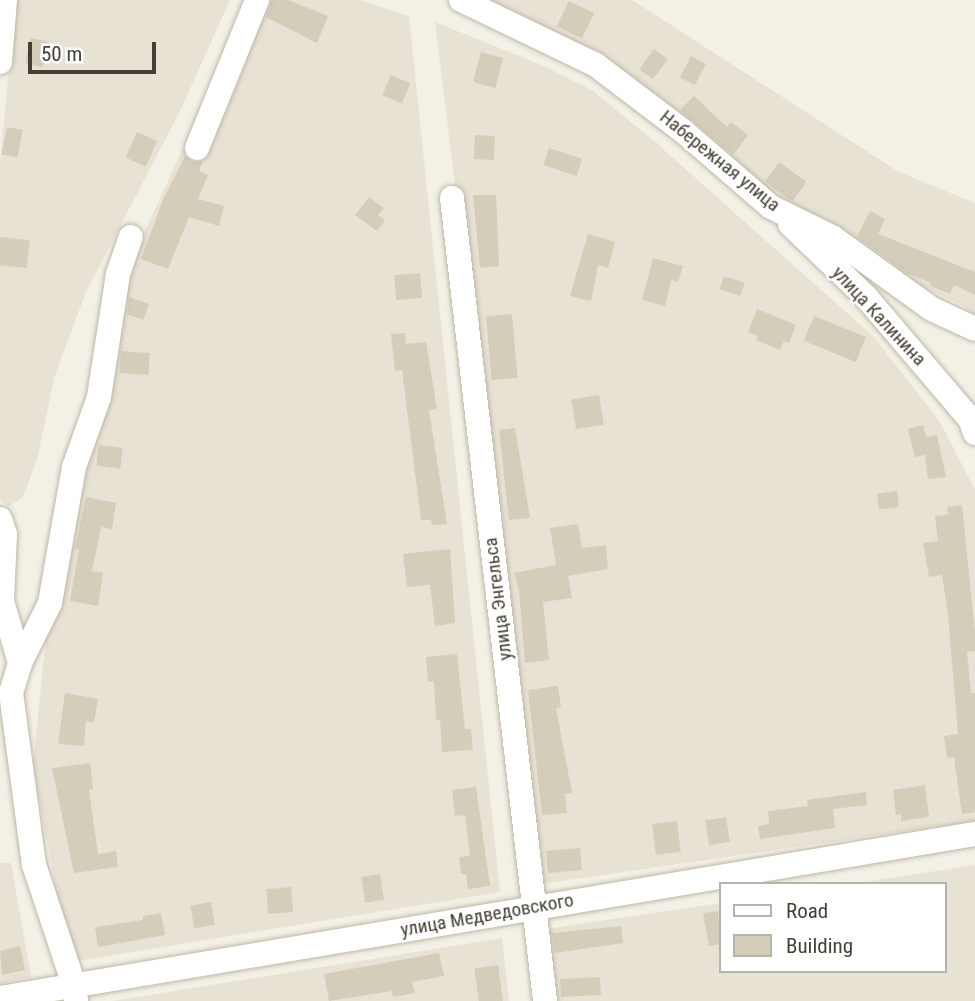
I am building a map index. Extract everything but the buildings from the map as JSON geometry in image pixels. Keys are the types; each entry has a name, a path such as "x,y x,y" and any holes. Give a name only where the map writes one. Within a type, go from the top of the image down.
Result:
{"street":[{"path":"0,62 5,0"},
{"path":"197,148 257,0"},
{"name":"Набережная улица","path":"461,0 596,65 683,131 771,207 832,237 932,309 975,329"},
{"name":"улица Энгельса","path":"452,198 545,1001"},
{"name":"улица Калинина","path":"771,207 866,297 970,419 975,433"},
{"path":"75,993 34,865 6,696 50,603 74,467 99,397 118,274 131,237"},
{"path":"0,519 5,534 2,601 20,663"},
{"name":"улица Медведовского","path":"0,998 75,993 534,907 975,834"}],"shaded area":[{"path":"12,0 230,0 180,111 86,292 55,375 37,459 23,497 8,507 0,499 0,163 13,28"},
{"path":"251,0 359,0 409,16 500,892 70,962 33,766 49,607 125,275"},
{"path":"467,0 632,0 899,172 975,203 975,315 962,305 878,266 786,204 609,62"},
{"path":"435,22 544,66 592,90 654,141 874,337 940,422 975,490 975,821 541,884"},
{"path":"0,863 11,863 31,977 0,983"},
{"path":"975,865 975,1001 556,1001 546,929 720,903 720,973 947,973 947,882 865,882"},
{"path":"502,938 509,1001 113,1001"}]}
